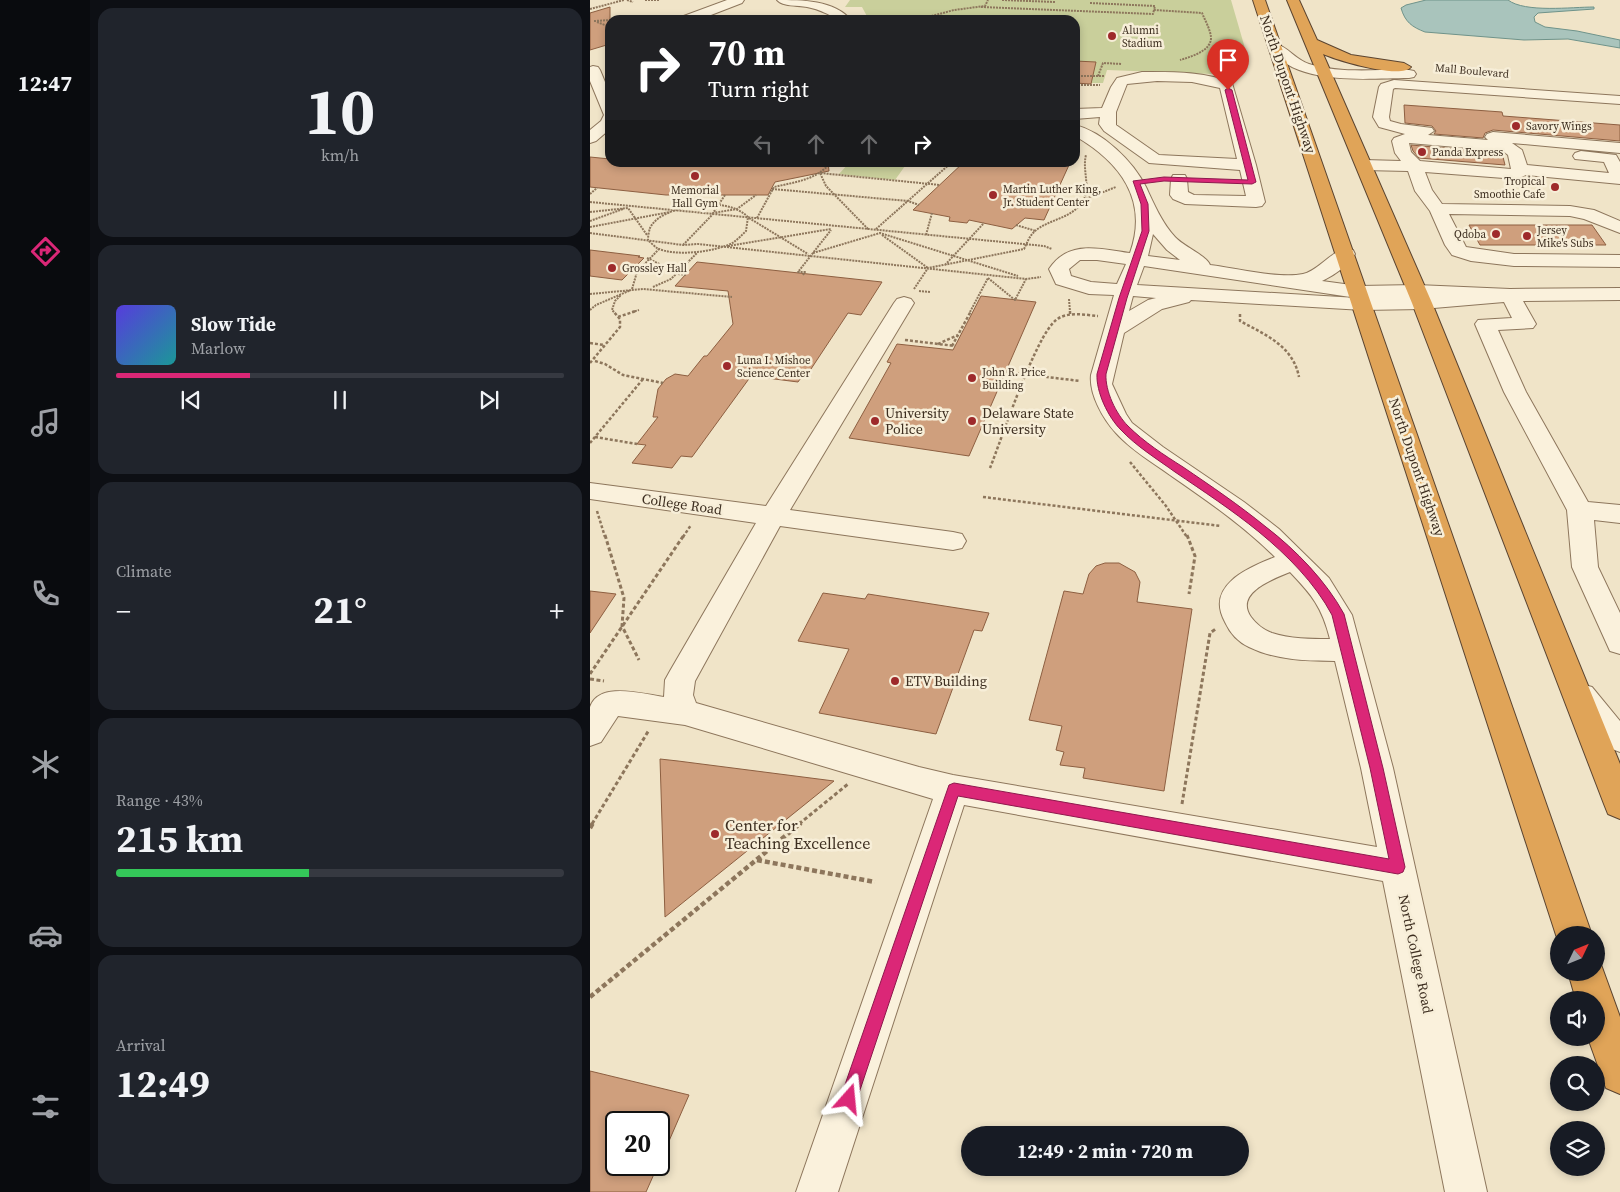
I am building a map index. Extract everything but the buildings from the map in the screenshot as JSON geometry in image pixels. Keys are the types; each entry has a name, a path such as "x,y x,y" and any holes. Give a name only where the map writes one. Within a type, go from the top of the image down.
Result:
{"highway":[{"name":"North Dupont Highway","path":"1259,0 1361,298 1571,926"},
{"path":"1293,0 1313,43 1419,297 1620,804"},
{"path":"1313,43 1342,58 1368,64 1406,69"},
{"path":"1336,98 1346,86 1357,80 1406,69"},
{"path":"1290,91 1314,100 1344,119"},
{"path":"1605,1029 1620,1074"}],"street":[{"path":"699,15 738,0"},
{"path":"785,0 821,8 839,15"},
{"name":"Mall Boulevard","path":"1276,48 1300,66 1324,71"},
{"path":"595,68 605,100"},
{"name":"Mall Boulevard","path":"1290,91 1300,76 1324,71 1406,69 1547,84 1576,98"},
{"path":"1080,133 1106,149 1126,169 1184,198 1256,202 1257,199 1252,182 1248,165 1227,86 1223,82 1200,79 1129,78 1118,85 1108,112 1107,124 1156,160 1248,165"},
{"path":"1620,100 1394,84 1386,87 1383,96 1382,121 1394,128 1620,148"},
{"path":"1576,98 1620,90"},
{"path":"1576,98 1620,115"},
{"path":"590,107 605,114"},
{"path":"1080,114 1108,112"},
{"path":"590,138 605,126"},
{"path":"1541,197 1539,181 1520,170 1516,153 1507,146 1404,139 1400,141 1403,153 1415,166 1424,191 1437,208 1454,245 1459,251 1471,255 1514,260 1620,261"},
{"path":"1512,149 1610,158 1620,178"},
{"path":"1364,164 1516,174 1520,170 1620,178"},
{"path":"1151,182 1198,180"},
{"path":"1137,260 1144,239 1145,204 1151,182"},
{"path":"1234,182 1252,182"},
{"path":"1437,208 1541,197 1588,214 1618,230"},
{"path":"1145,204 1170,246 1177,252 1222,271"},
{"path":"1097,254 1124,248 1144,239"},
{"path":"1115,311 1101,295 1075,292 1063,280 1059,268 1068,258 1076,254 1097,254 1222,271 1294,282 1361,298"},
{"path":"1294,282 1320,275 1330,269 1346,254"},
{"name":"North College Road","path":"1137,260 1115,311 1101,384 1115,415 1124,428 1155,453 1235,508 1264,531 1295,559 1329,598 1338,614 1377,768 1466,1192"},
{"path":"1115,311 1210,294"},
{"path":"1115,311 1210,294 1361,298 1620,294"},
{"path":"1510,295 1526,324 1485,324 1515,392 1580,510 1585,567 1620,643"},
{"path":"685,712 678,695 680,680 773,516 909,297"},
{"name":"College Road","path":"590,491 953,541"},
{"path":"1580,510 1620,514"},
{"path":"1295,559 1245,583 1234,594 1232,602 1233,612 1242,627 1251,635 1265,642 1311,650 1347,650"},
{"path":"1572,685 1603,725 1620,739"},
{"path":"590,733 610,703 685,712 919,781 954,789 1398,867"},
{"path":"818,1192 954,789"}],"path":[{"path":"590,9 624,0"},
{"path":"627,0 633,2"},
{"path":"646,0 659,0"},
{"path":"981,7 985,6 988,0"},
{"path":"1002,0 1055,2"},
{"path":"934,15 948,11 981,7 1153,14 1155,6 1090,3"},
{"path":"1154,10 1197,11 1204,15 1211,37 1209,45 1194,56 1176,61"},
{"path":"605,20 593,20 605,25"},
{"path":"1098,76 1103,63 1126,64"},
{"path":"1080,76 1107,76"},
{"path":"1080,84 1108,86"},
{"path":"1083,200 1087,185 1084,157 1088,153"},
{"path":"757,218 774,187 812,177 827,167"},
{"path":"875,230 946,167"},
{"path":"868,229 834,194 823,181 820,173 940,184"},
{"path":"909,297 928,268 1024,249 1029,238 1036,230 1070,214 1083,200 1115,186 1151,182"},
{"path":"590,194 597,188"},
{"path":"772,189 908,201 919,205"},
{"path":"683,245 713,213 725,195"},
{"path":"713,213 737,209 756,196"},
{"path":"590,202 875,230 1026,278"},
{"path":"590,227 698,205 717,205 737,209 810,256"},
{"path":"590,212 629,207"},
{"path":"629,207 648,239 659,249 679,253 697,253 721,247 831,229"},
{"path":"590,221 629,207"},
{"path":"647,235 648,230 657,221 678,210"},
{"path":"926,235 932,213"},
{"path":"721,247 736,240 746,231 749,226 748,217"},
{"path":"940,270 984,223"},
{"path":"803,276 805,272 798,272 834,226"},
{"path":"1016,226 1036,230"},
{"path":"881,232 928,268"},
{"path":"813,253 881,232 1044,246 1056,250"},
{"path":"590,233 683,245 810,256 988,276 1041,277"},
{"path":"632,289 631,282 634,275 648,258 659,249"},
{"path":"650,287 671,279 697,253"},
{"path":"648,258 678,273 686,274"},
{"path":"988,276 1016,300 1026,278"},
{"path":"903,340 954,346 988,276"},
{"path":"590,294 618,288 650,287 732,296"},
{"path":"590,310 606,300 632,289"},
{"path":"1070,316 1075,292"},
{"path":"595,361 604,345 620,327 620,319 612,310 615,301 621,295"},
{"path":"618,317 639,310"},
{"path":"990,468 1028,375 1051,325 1060,318 1115,311"},
{"path":"1240,321 1286,348 1298,364 1299,377"},
{"path":"937,344 958,335"},
{"path":"590,344 604,345"},
{"path":"590,363 595,361 605,364 624,375 663,383"},
{"path":"1006,372 1085,382"},
{"path":"590,442 643,379"},
{"path":"595,437 637,444"},
{"path":"1124,456 1176,522 1194,549 1195,559 1189,594"},
{"path":"590,491 622,589 624,598 622,626 639,660"},
{"path":"983,497 1176,522 1264,531"},
{"path":"590,674 694,521"},
{"path":"1182,810 1210,633 1222,625"},
{"path":"590,828 652,725"},
{"path":"590,997 854,779"},
{"path":"757,860 875,882"}],"green space":[{"path":"850,0 1231,0 1249,62 1233,63 1238,75 1107,70 1103,83 1080,83 1080,15 866,15 862,7 845,7"},
{"path":"845,167 904,167 895,180 839,174"}],"water":[{"path":"1426,0 1508,0 1526,7 1537,8 1594,7 1594,9 1538,13 1534,17 1535,22 1545,27 1577,31 1620,40 1620,48 1568,39 1524,40 1425,32 1410,23 1401,8"}],"place":[{"name":"Alumni Stadium","path":"1112,36"},
{"name":"Savory Wings","path":"1516,126"},
{"name":"Panda Express","path":"1422,152"},
{"name":"Memorial Hall Gym","path":"695,176"},
{"name":"Tropical Smoothie Cafe","path":"1555,187"},
{"name":"Martin Luther King, Jr. Student Center","path":"993,195"},
{"name":"Qdoba","path":"1496,234"},
{"name":"Jersey Mike's Subs","path":"1527,236"},
{"name":"Grossley Hall","path":"612,268"},
{"name":"Luna I. Mishoe Science Center","path":"727,366"},
{"name":"John R. Price Building","path":"972,378"},
{"name":"University Police","path":"875,421"},
{"name":"Delaware State University","path":"972,421"},
{"name":"ETV Building","path":"895,681"},
{"name":"Center for Teaching Excellence","path":"715,834"}],"route":[{"path":"849,1099 954,789 1398,867 1377,768 1338,614 1329,598 1320,585 1295,559 1264,531 1235,508 1155,453 1124,428 1115,415 1101,384 1102,374 1123,298 1144,239 1145,204 1136,183 1164,179 1252,182 1228,90"}]}
